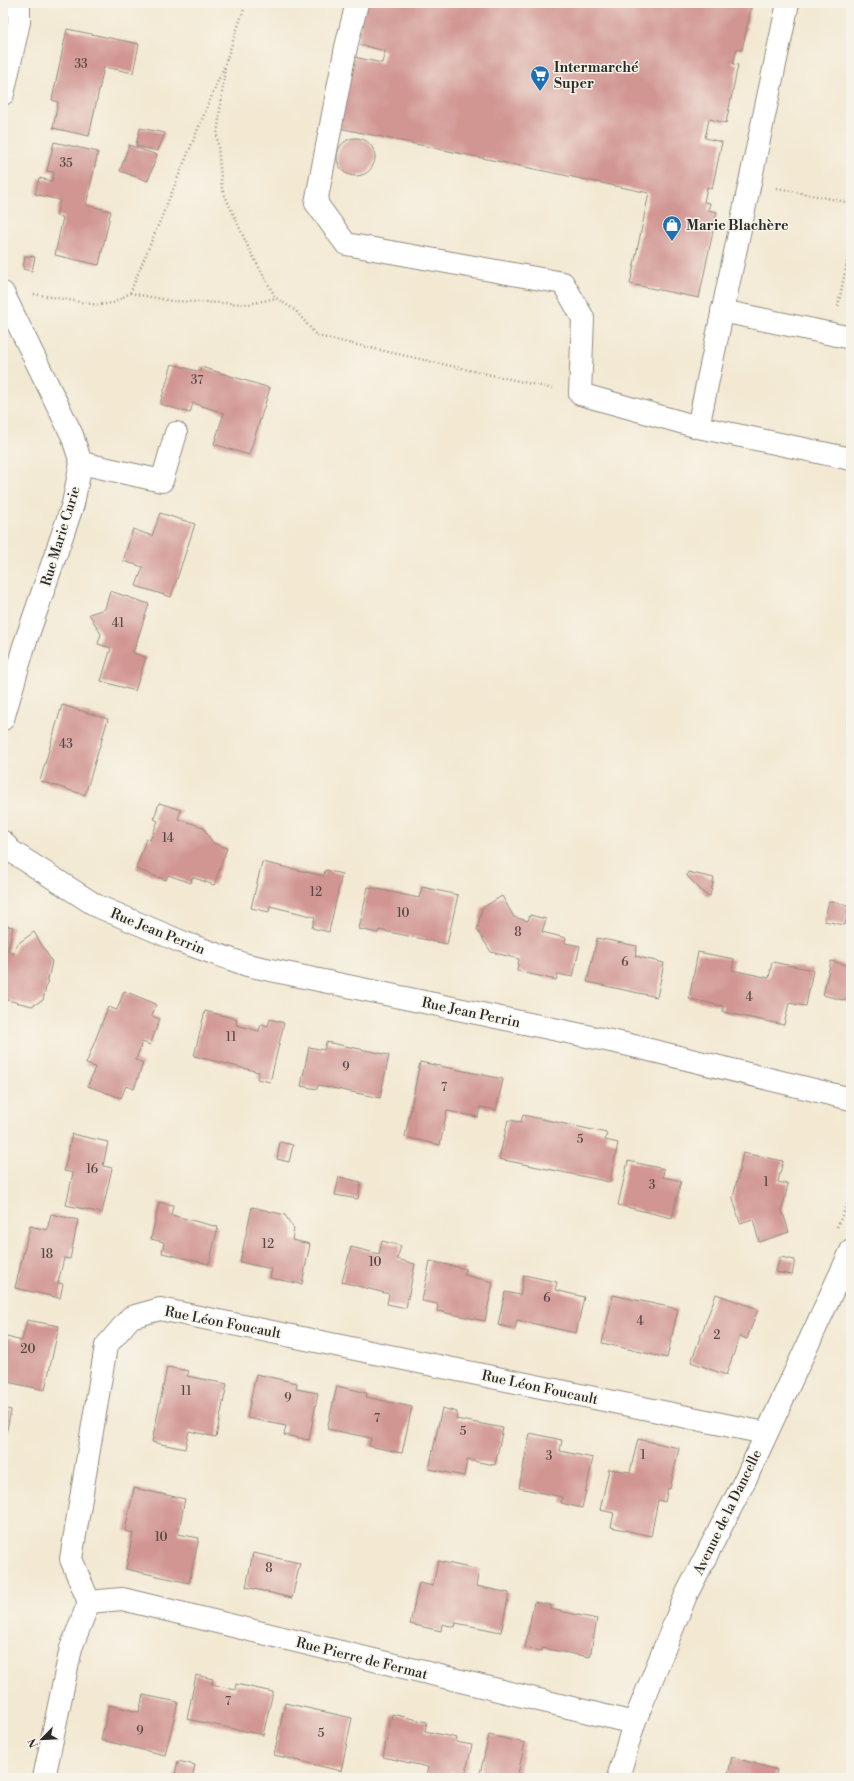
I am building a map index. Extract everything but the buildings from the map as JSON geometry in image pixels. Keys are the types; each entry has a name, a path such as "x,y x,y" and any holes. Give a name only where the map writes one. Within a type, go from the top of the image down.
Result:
{"street":[{"path":"3,94 19,22 19,3"},
{"path":"357,3 346,47 316,203 346,244 563,283 583,318 580,394 698,427 851,459"},
{"path":"698,427 788,3"},
{"name":"Rue Marie Curie","path":"3,719 24,646 73,504 81,463 72,435 4,296"},
{"path":"722,311 841,336"},
{"path":"81,463 162,481 176,432"},
{"name":"Rue Jean Perrin","path":"3,842 10,851 97,906 182,942 247,965 625,1044 851,1099"},
{"name":"Avenue de la Dancelle","path":"618,1778 634,1723 686,1595 746,1476 851,1251"},
{"name":"Rue Léon Foucault","path":"89,1602 71,1558 106,1346 131,1317 160,1309 765,1433"},
{"name":"Rue Pierre de Fermat","path":"89,1602 122,1599 634,1723"},
{"path":"44,1778 71,1648 89,1602"}],"path":[{"path":"4,296 28,292 98,305 113,303 130,292 225,64 246,3"},
{"path":"225,64 217,135 222,189 250,251 276,298 296,311 317,336 580,394"},
{"path":"772,187 851,203"},
{"path":"841,336 851,243"},
{"path":"130,292 172,301 249,304 276,298"}],"place":[{"name":"Intermarché Super","path":"540,92"},
{"name":"Marie Blachère","path":"672,242"}]}
